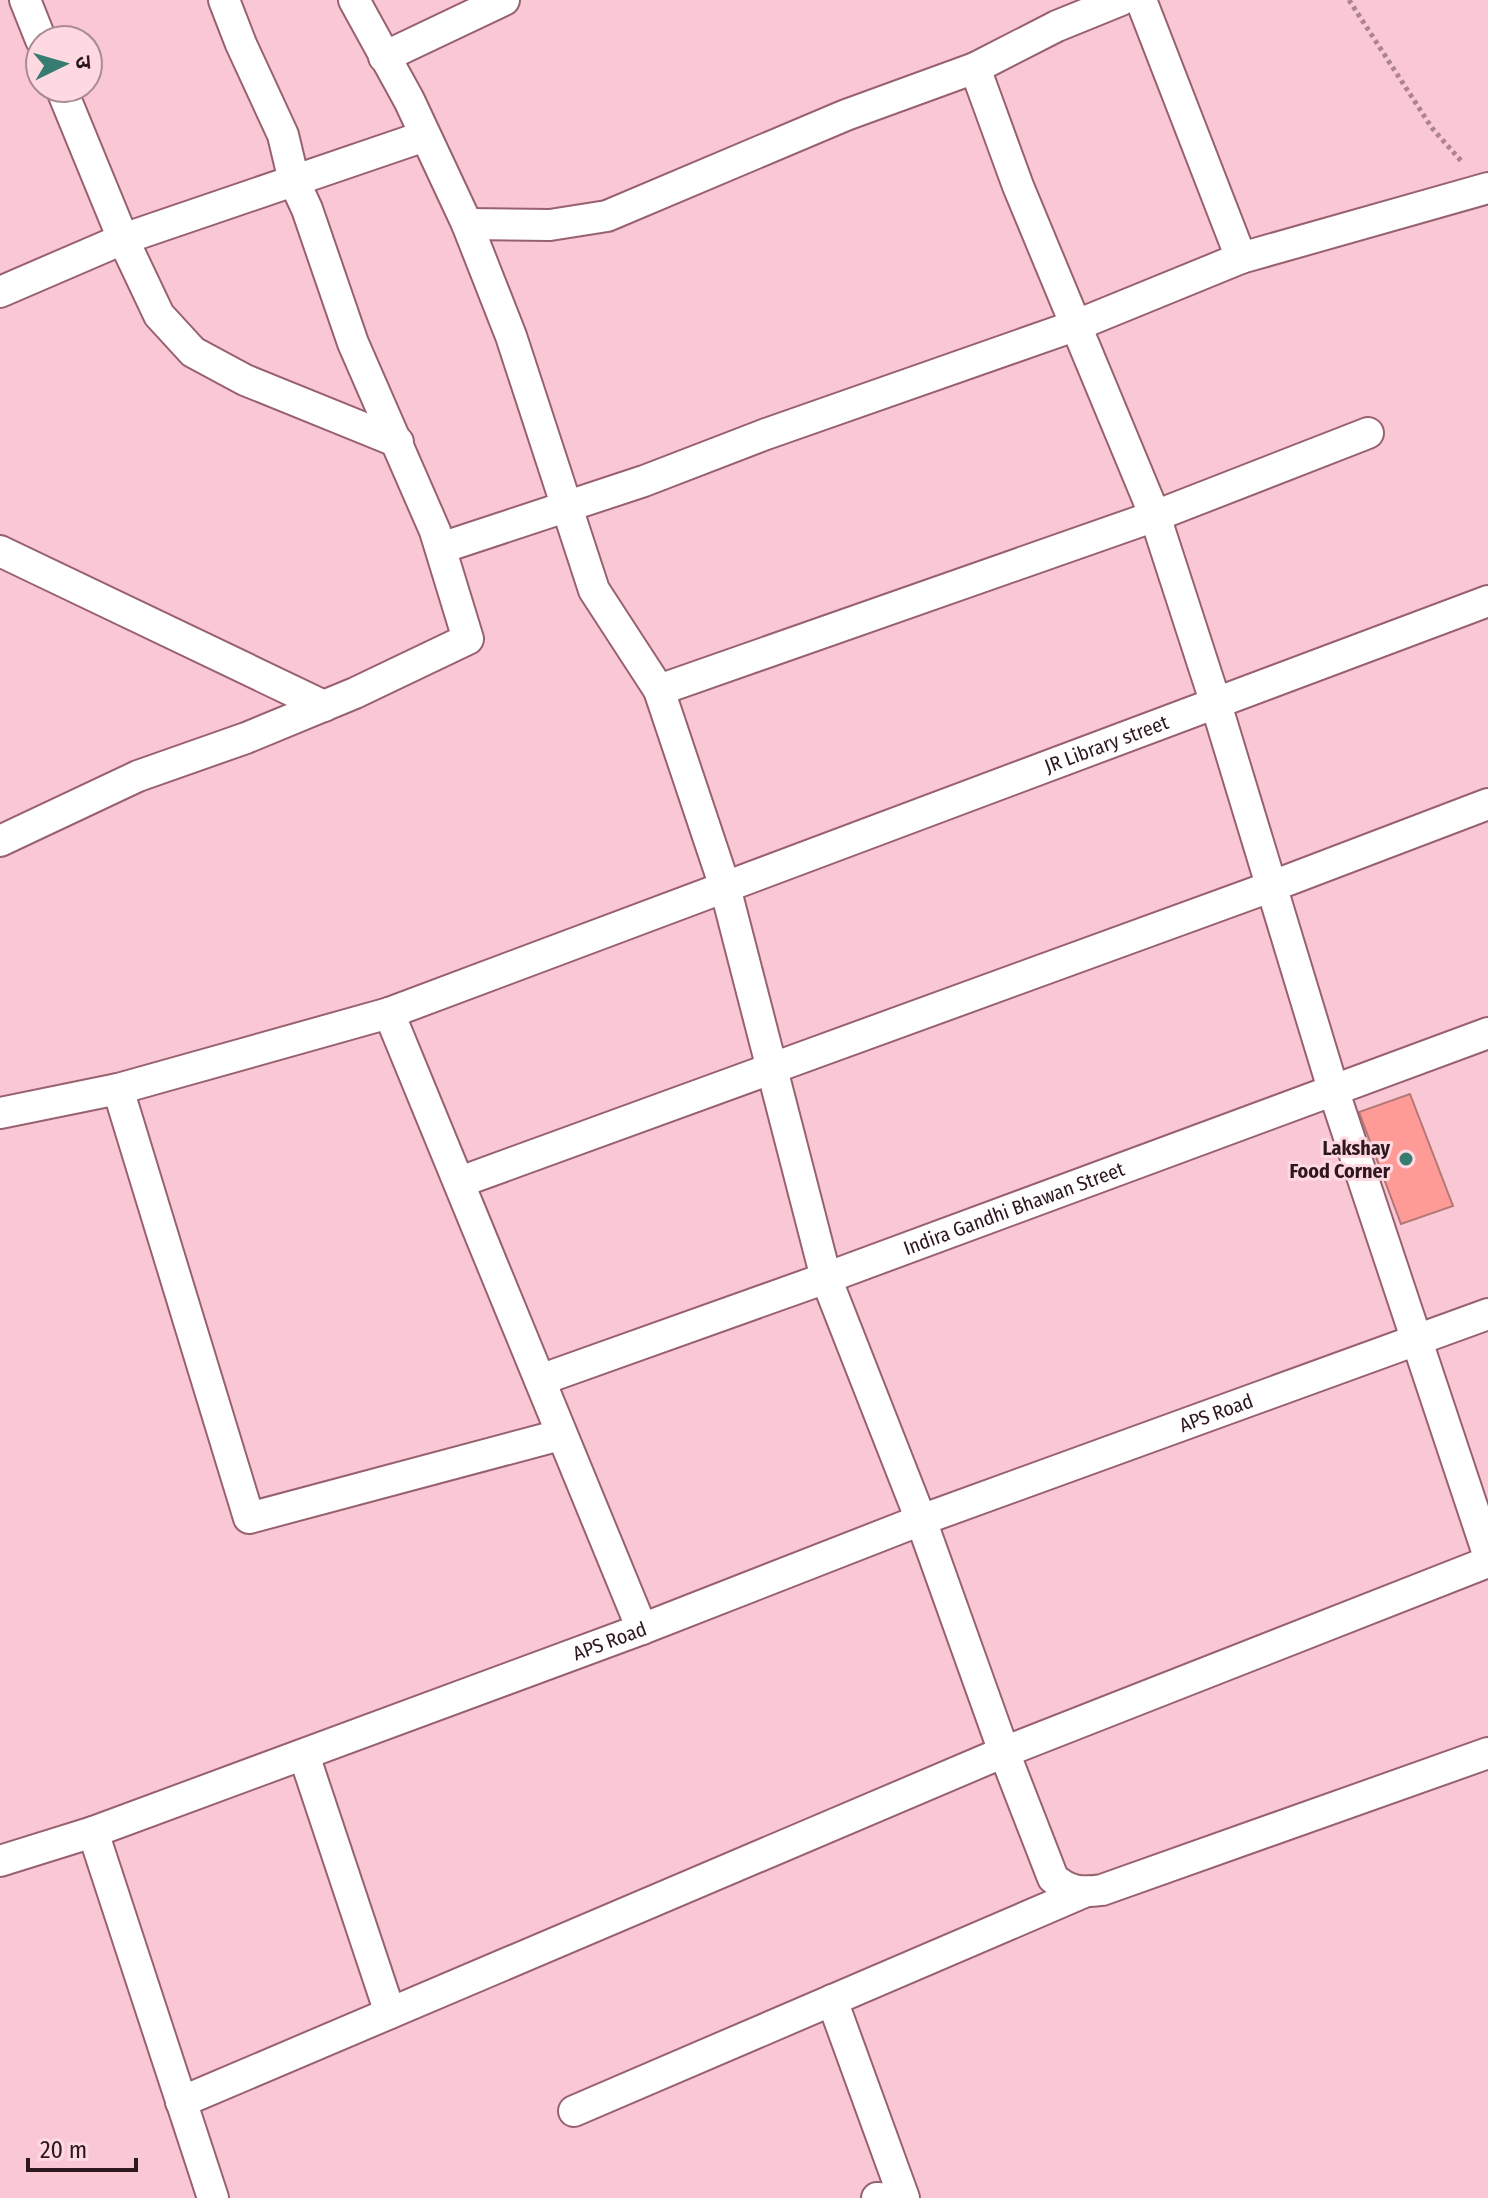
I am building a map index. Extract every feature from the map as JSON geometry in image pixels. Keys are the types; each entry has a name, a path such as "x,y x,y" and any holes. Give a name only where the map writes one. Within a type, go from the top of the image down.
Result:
{"street":[{"path":"25,0 35,24"},
{"path":"0,841 138,776 246,738 324,706 468,639 441,548 353,343 307,209 294,181 283,135 224,0"},
{"path":"354,0 467,224 511,336 594,590 659,690 725,887 826,1278 921,1520 1053,1878 1065,1889 1082,1893"},
{"path":"384,57 504,0"},
{"path":"467,224 550,225 607,216 846,115 975,68 1057,26 1121,0"},
{"path":"1141,0 1241,258"},
{"path":"975,68 1018,186 1155,516 1216,704 1333,1089 1488,1554"},
{"path":"68,104 123,239 159,315 193,352 245,380 398,442"},
{"path":"0,292 123,239 425,136"},
{"path":"441,548 644,481 766,434 1077,325 1241,258 1482,180"},
{"path":"659,690 1155,516 1368,433"},
{"path":"0,551 324,706"},
{"name":"JR Library street","path":"0,1113 118,1089 389,1013 1488,601"},
{"path":"460,1182 1270,887 1488,804"},
{"path":"389,1013 642,1629"},
{"name":"Indira Gandhi Bhawan Street","path":"540,1380 826,1278 1488,1033"},
{"path":"118,1089 249,1518 560,1435"},
{"name":"APS Road","path":"0,1861 93,1832 304,1755 642,1629 921,1520 1488,1314"},
{"path":"181,2102 1004,1752 1488,1562"},
{"path":"574,2111 1082,1893 1102,1890 1488,1753"},
{"path":"304,1755 390,2013"},
{"path":"93,1832 213,2198"},
{"path":"832,2000 904,2198"}],"path":[{"path":"1349,0 1432,128 1482,180"}],"building":[{"name":"Lakshay Food Corner","path":"1410,1094 1453,1206 1401,1224 1359,1112"}],"place":[{"name":"Lakshay Food Corner","path":"1406,1159"}]}
